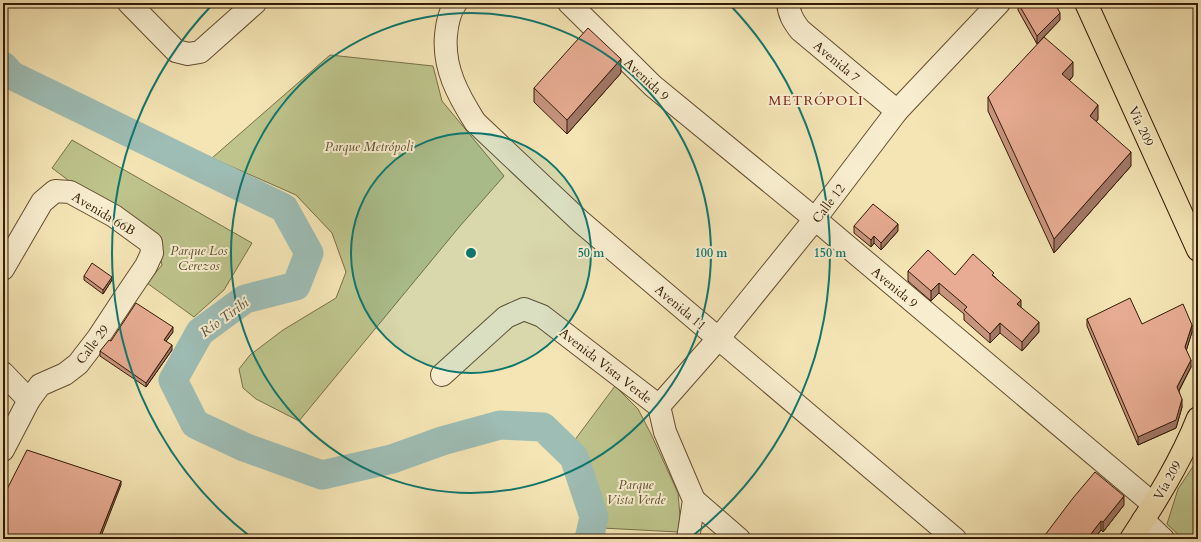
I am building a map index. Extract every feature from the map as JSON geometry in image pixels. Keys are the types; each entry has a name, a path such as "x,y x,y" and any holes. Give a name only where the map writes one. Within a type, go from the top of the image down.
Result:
{"main road":[{"name":"Vía 209","path":"1086,3 1198,250"},
{"name":"Vía 209","path":"1131,539 1191,443 1198,418"}],"street":[{"path":"129,3 176,50 188,54 200,52 255,3"},
{"name":"Avenida 11","path":"456,3 452,8 446,26 446,61 453,82 463,103 475,122 581,222 955,539"},
{"name":"Avenida 9","path":"569,3 653,86 816,219 1148,512 1163,539"},
{"name":"Avenida 7","path":"788,3 792,20 800,30 898,111"},
{"name":"Calle 12","path":"659,406 718,339 816,219 898,111 999,3"},
{"name":"Avenida 66B","path":"3,269 42,202 55,191 70,192 114,216 151,243"},
{"name":"Calle 29","path":"3,450 30,400 40,385 65,374 78,364 98,338 146,266 152,253 151,243"},
{"name":"Avenida Vista Verde","path":"442,375 506,317 524,309 542,316 659,406 665,432 694,500"},
{"path":"3,373 30,400"},
{"path":"688,539 694,500"},
{"path":"694,500 739,539"}],"green space":[{"name":"Parque Metrópoli","path":"330,55 433,66 442,101 504,176 460,226 299,421 256,399 243,388 239,369 250,355 283,330 336,298 346,272 332,233 296,195 212,158"},
{"name":"Parque Los Cerezos","path":"72,140 252,243 224,290 194,317 147,283 162,265 158,248 64,185 68,180 52,168"},
{"name":"Parque Vista Verde","path":"615,386 638,409 678,493 680,516 678,532 602,528 603,513 584,449 574,441"},
{"path":"1198,459 1198,539 1183,539 1167,524 1178,489"}],"building":[{"path":"1018,3 1055,3 1060,13 1037,36"},
{"path":"588,28 621,59 567,120 534,88"},
{"path":"1044,37 1073,62 1062,74 1098,105 1090,116 1131,152 1054,239 988,97"},
{"path":"873,204 898,224 881,243 874,236 871,240 854,226"},
{"path":"928,250 955,275 973,254 994,273 992,275 1021,300 1017,304 1039,322 1022,342 1000,323 990,334 964,310 967,307 939,283 931,291 908,271"},
{"path":"92,263 112,277 103,290 84,276"},
{"path":"1130,298 1142,324 1183,304 1192,325 1185,347 1191,360 1177,387 1182,399 1176,420 1138,437 1087,319"},
{"path":"136,303 173,327 164,340 172,345 146,383 100,351 109,340 111,341"},
{"path":"27,450 121,481 98,539 3,539 3,497"},
{"path":"1095,472 1124,496 1087,539 1042,539 1073,498"}],"waterway":[{"name":"Río Tiribí","path":"3,66 11,75 284,208 309,253 296,286 245,299 200,332 173,380 195,424 244,447 322,475 392,459 442,441 500,425 543,427 574,457 594,517 589,539"}],"district":[{"name":"METRÓPOLI","path":"816,100"}]}
